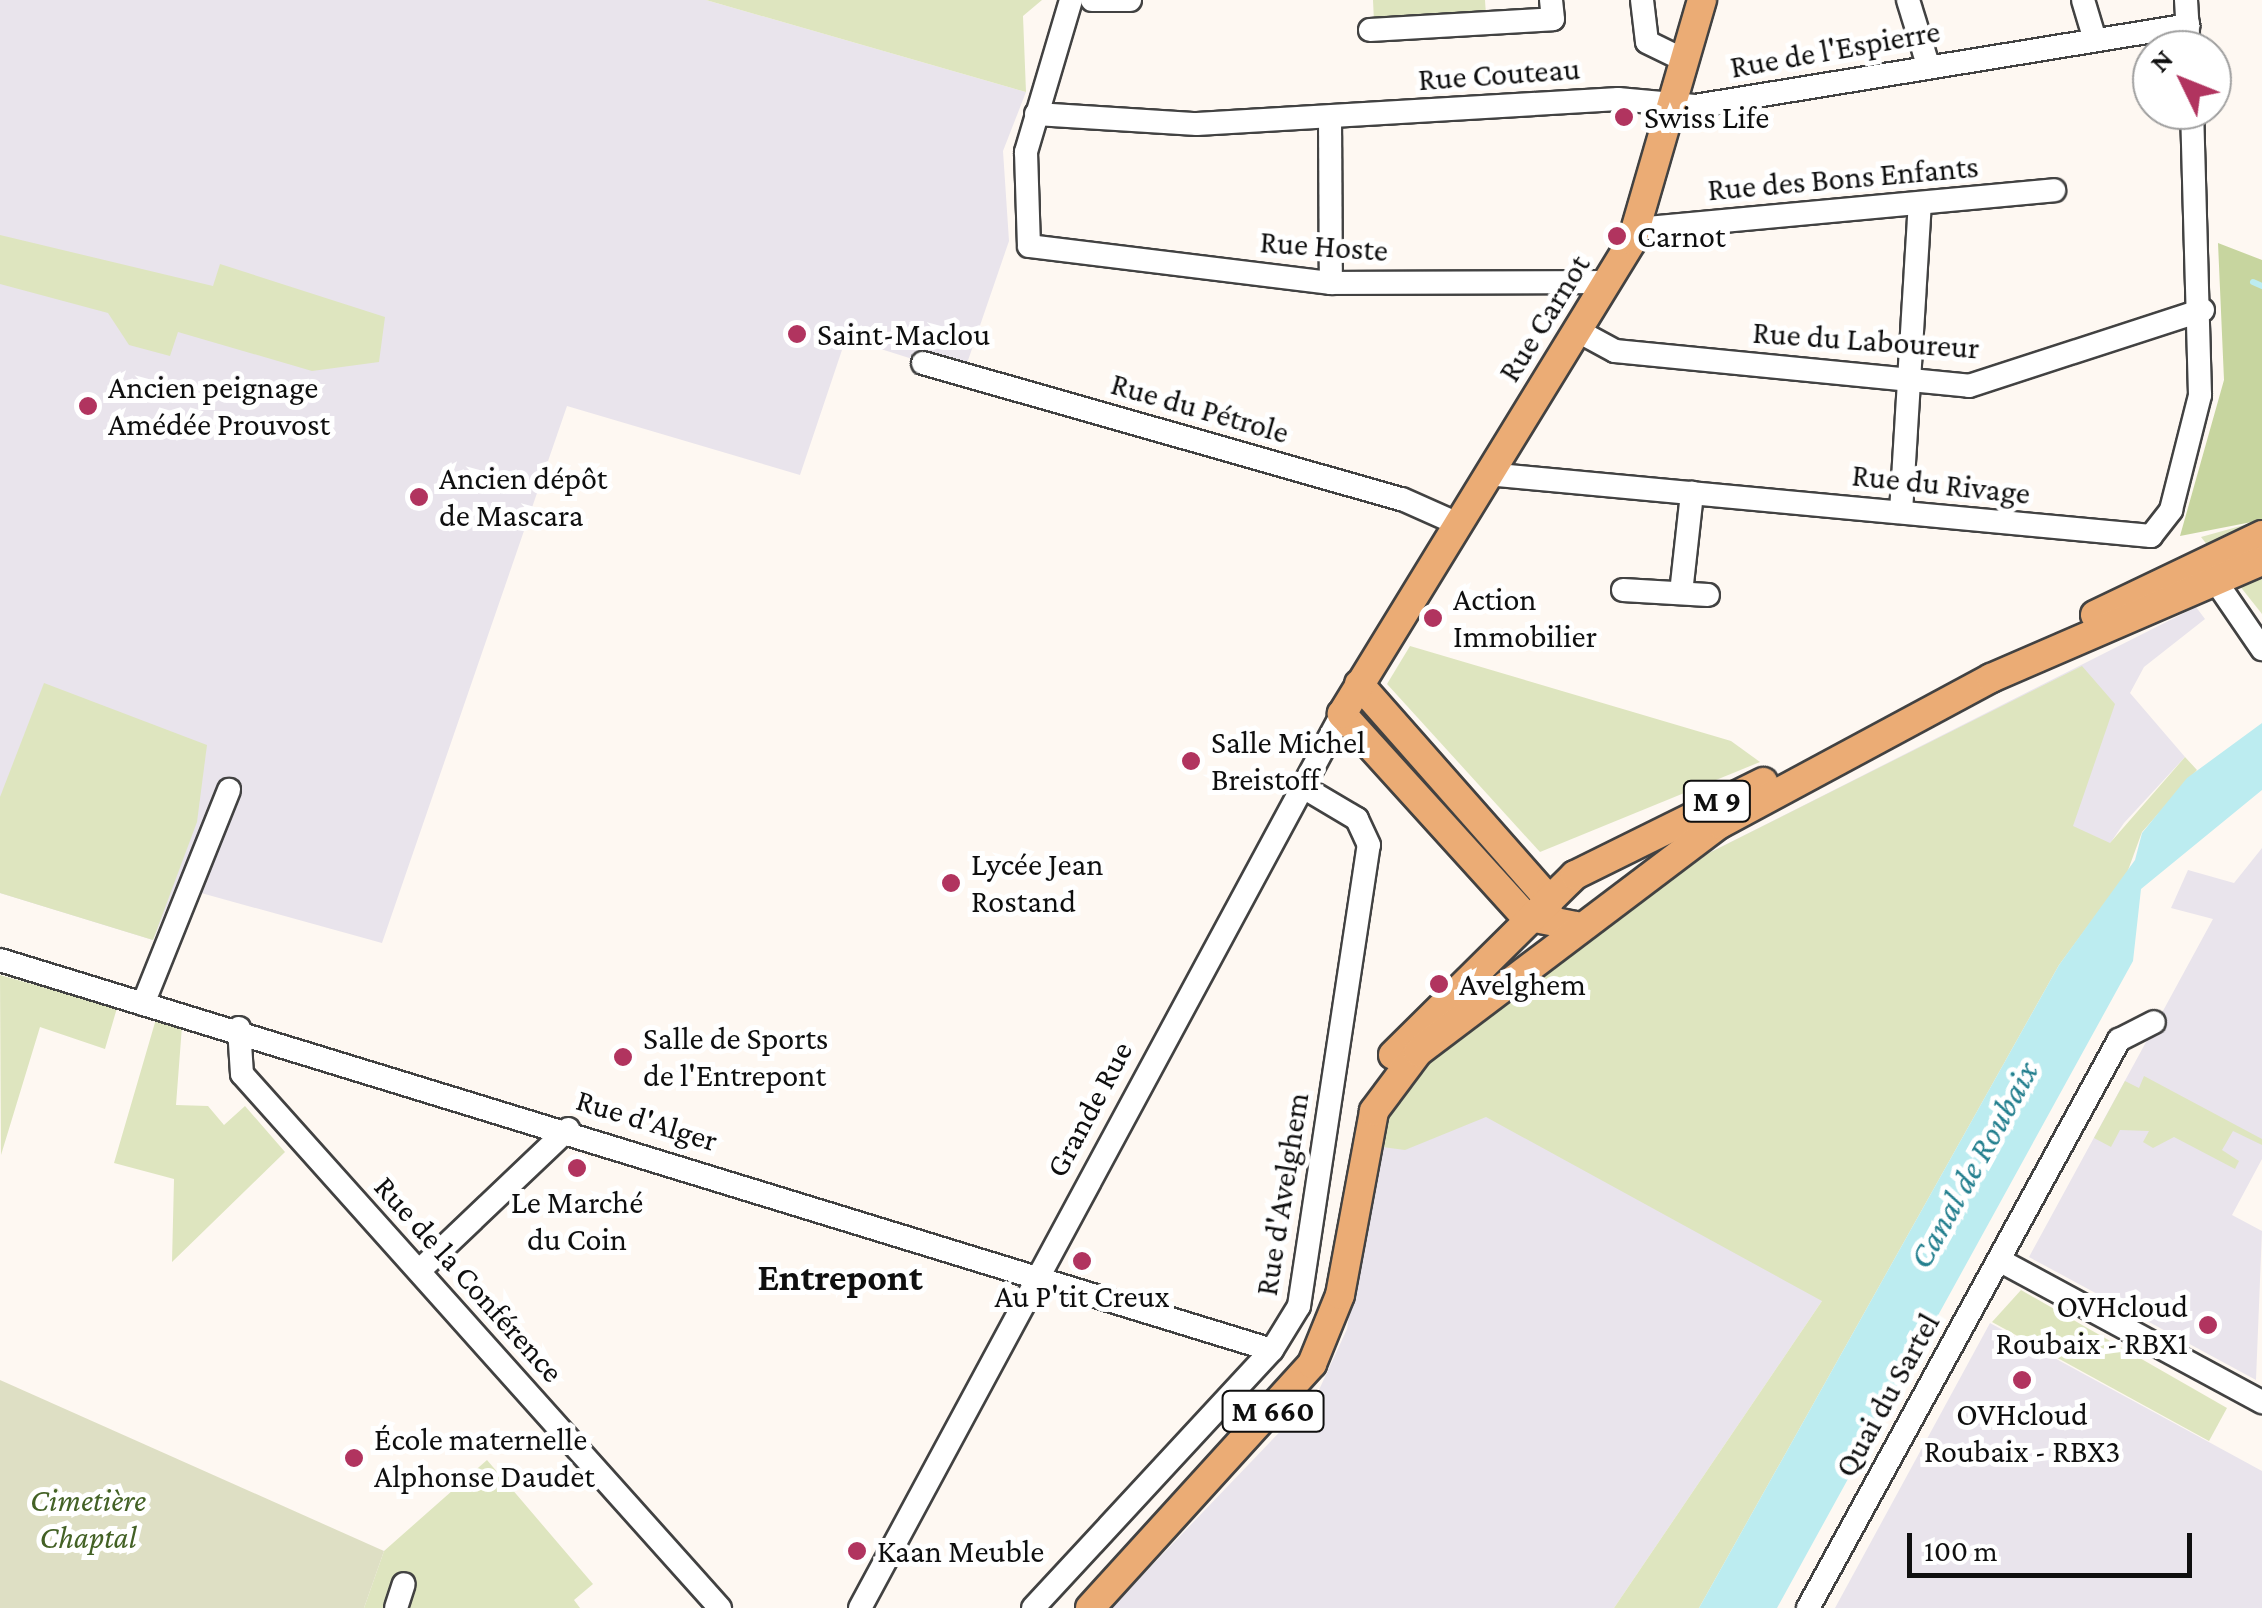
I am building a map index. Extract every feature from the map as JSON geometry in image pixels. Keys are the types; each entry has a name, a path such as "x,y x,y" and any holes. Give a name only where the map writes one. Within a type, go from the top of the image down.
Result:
{"main road":[{"name":"Rue Carnot","path":"1382,644 1609,282 1637,229 1702,0"},
{"name":"M 9","path":"1374,1111 1404,1056 1534,920 1548,897 1630,841 1866,740 2209,570 2262,535"},
{"name":"M 9","path":"2209,570 2262,561"},
{"name":"Grande Rue","path":"1336,725 1382,644"},
{"path":"1359,684 1548,897"},
{"path":"1336,725 1534,920 1576,926"},
{"name":"M 9","path":"1576,926 1680,849 1866,740"},
{"name":"M 660","path":"1090,1608 1312,1364 1340,1295 1360,1164 1383,1068 1534,920"},
{"name":"M 660","path":"1360,1164 1374,1111 1418,1052 1576,926"}],"street":[{"path":"1036,114 1071,0"},
{"path":"1092,0 1130,0"},
{"path":"1370,30 1553,19 1552,0"},
{"path":"1642,0 1647,42 1686,61"},
{"path":"1908,0 1928,65"},
{"path":"2083,0 2095,40"},
{"path":"2186,0 2188,30"},
{"name":"Rue de l'Espierre","path":"1671,106 2188,26"},
{"name":"Rue Couteau","path":"1036,114 1197,124 1618,99 1671,106"},
{"name":"Rue Hoste","path":"1036,114 1024,191 1024,239 1035,249 1331,283 1609,282"},
{"path":"1330,116 1331,283"},
{"path":"2193,130 2203,310"},
{"name":"Rue des Bons Enfants","path":"1637,229 2054,190"},
{"path":"1901,512 1914,381 1920,204"},
{"name":"Rue du Laboureur","path":"1578,332 1615,351 1982,385 2203,310"},
{"name":"Rue du Rivage","path":"1487,474 2156,532 2198,413 2203,310"},
{"name":"Rue du Pétrole","path":"922,362 1402,499 1456,523"},
{"path":"1681,594 1692,492"},
{"path":"2209,570 2262,649"},
{"path":"1624,590 1708,595"},
{"name":"Grande Rue","path":"860,1608 1336,725"},
{"name":"Rue d'Avelghem","path":"1033,1608 1272,1350 1301,1296 1369,845 1357,819 1303,788"},
{"path":"142,1004 229,790"},
{"name":"Rue d'Alger","path":"0,960 142,1004 239,1028 1040,1274 1272,1350"},
{"name":"Quai du Sartel","path":"1808,1608 2119,1040 2154,1022"},
{"name":"Rue de la Conférence","path":"239,1028 242,1074 720,1608"},
{"path":"419,1272 568,1130"},
{"path":"1998,1260 2262,1402"},
{"path":"396,1608 404,1584"}],"shaded area":[{"path":"0,0 706,0 1026,92 1003,151 1009,241 963,375 846,338 800,475 567,406 382,943 176,886 153,940 0,893"},
{"path":"2196,607 2205,619 2144,667 2130,693 2185,757 2124,823 2068,905 1822,1301 1614,1608 1111,1608 1318,1392 1347,1329 1375,1146 1709,853"},
{"path":"2262,848 2262,1159 2232,1215 2262,1231 2256,1380 2029,1257 2213,919 2171,908 2188,870 2234,883"},
{"path":"1990,1323 2262,1471 2262,1608 1835,1608"}],"green space":[{"path":"706,0 1042,0 1023,16 1026,92"},
{"path":"1373,0 1485,0 1486,15 1374,22"},
{"path":"0,235 213,286 220,264 385,317 379,362 312,371 178,332 170,356 129,345 108,313 0,284"},
{"path":"2218,243 2262,260 2262,520 2180,536 2224,380"},
{"path":"2262,520 2262,614 2201,537"},
{"path":"1410,646 1731,741 1760,762 1540,852 1387,684"},
{"path":"2082,666 2115,704 2073,826 2110,843 2185,757 2197,770 2142,832 2127,873 2059,965 1699,1608 1614,1608 1822,1301 1486,1117 1405,1150 1375,1146 1393,1104 1426,1061 1709,853"},
{"path":"44,683 207,745 197,822 153,940 0,893 0,797"},
{"path":"0,975 117,1008 105,1049 40,1027 1,1155"},
{"path":"156,1019 182,1026 176,1105 208,1106 224,1125 245,1106 285,1152 172,1262 174,1179 114,1163"},
{"path":"2144,1076 2262,1139 2262,1145 2233,1131 2222,1150 2239,1161 2235,1169 2174,1137 2153,1148 2143,1142 2149,1131 2120,1130 2111,1147 2094,1138 2125,1081 2139,1088"},
{"path":"2021,1290 2227,1408 2209,1441 1992,1322"},
{"name":"Cimetière Chaptal","path":"0,1380 384,1551 364,1608 0,1608"},
{"path":"487,1460 593,1584 574,1600 580,1608 364,1608 384,1551"}],"water":[{"name":"Canal de Roubaix","path":"2262,723 2262,790 2141,889 2133,961 1777,1608 1699,1608 2059,965 2135,860 2142,833 2187,778"}],"waterway":[{"path":"2253,282 2262,286"}],"place":[{"name":"Swiss Life","path":"1624,117"},
{"name":"Carnot","path":"1617,236"},
{"name":"Saint-Maclou","path":"797,334"},
{"name":"Ancien peignage Amédée Prouvost","path":"88,406"},
{"name":"Ancien dépôt de Mascara","path":"419,497"},
{"name":"Action Immobilier","path":"1433,618"},
{"name":"Salle Michel Breistoff","path":"1191,761"},
{"name":"Lycée Jean Rostand","path":"951,883"},
{"name":"Avelghem","path":"1439,984"},
{"name":"Salle de Sports de l'Entrepont","path":"623,1057"},
{"name":"Le Marché du Coin","path":"577,1168"},
{"name":"Au P'tit Creux","path":"1082,1261"},
{"name":"OVHcloud Roubaix - RBX1","path":"2208,1325"},
{"name":"OVHcloud Roubaix - RBX3","path":"2022,1380"},
{"name":"École maternelle Alphonse Daudet","path":"354,1458"},
{"name":"Kaan Meuble","path":"857,1551"}],"district":[{"name":"Entrepont","path":"840,1278"}]}
